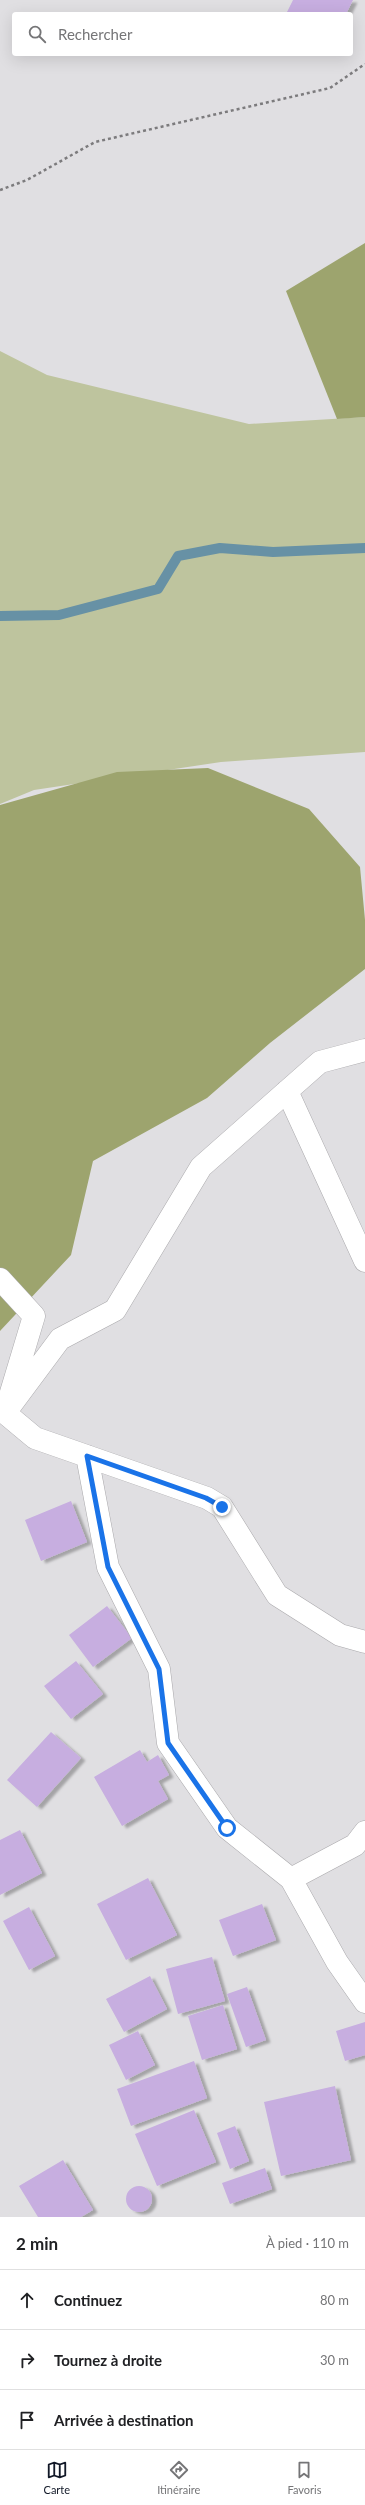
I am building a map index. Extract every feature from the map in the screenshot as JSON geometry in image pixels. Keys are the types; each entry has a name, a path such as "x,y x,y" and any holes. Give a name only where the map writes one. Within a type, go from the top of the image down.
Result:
{"street":[{"path":"5,1413 60,1339 115,1310 201,1167 320,1062 365,1050"},
{"path":"287,1091 365,1261"},
{"path":"0,1279 34,1316 5,1413"},
{"path":"5,1413 35,1438 206,1498 222,1507 277,1595 340,1635 365,1642"},
{"path":"87,1456 108,1567 159,1669 168,1743 227,1828 291,1879 337,1962 365,2002"},
{"path":"291,1879 355,1845 365,1832"}],"path":[{"path":"0,190 27,180 95,142 330,88 365,64"}],"green space":[{"path":"365,243 365,417 337,419 286,291"},
{"path":"0,351 47,375 249,424 365,417 365,752 221,762 34,790 0,804"},
{"path":"208,768 309,809 360,867 365,920 365,969 270,1043 207,1098 93,1161 71,1255 0,1331 0,805 117,772"}],"building":[{"path":"293,0 353,0 347,12 287,12"},
{"path":"71,1501 87,1542 41,1561 25,1520"},
{"path":"107,1606 132,1638 93,1667 69,1635"},
{"path":"76,1661 103,1694 71,1719 44,1686"},
{"path":"51,1732 81,1758 37,1807 7,1780"},
{"path":"140,1750 147,1762 158,1755 169,1775 158,1781 168,1799 122,1826 94,1777"},
{"path":"20,1830 42,1873 0,1895 0,1840"},
{"path":"148,1878 177,1935 126,1960 97,1904"},
{"path":"262,1904 276,1940 233,1956 219,1920"},
{"path":"29,1907 55,1956 29,1970 3,1921"},
{"path":"212,1957 225,2001 178,2014 166,1969"},
{"path":"150,1976 167,2009 124,2032 106,1999"},
{"path":"247,1987 266,2040 246,2047 227,1994"},
{"path":"223,2005 237,2049 202,2060 188,2016"},
{"path":"365,2022 365,2055 345,2061 336,2031"},
{"path":"138,2031 155,2065 126,2080 109,2045"},
{"path":"194,2061 207,2098 131,2126 117,2089"},
{"path":"335,2086 351,2160 281,2176 264,2102"},
{"path":"194,2110 216,2162 157,2186 135,2134"},
{"path":"235,2126 249,2161 230,2169 217,2133"},
{"path":"63,2160 93,2210 81,2217 38,2217 19,2186"},
{"path":"265,2168 272,2189 230,2204 222,2183"},
{"path":"139,2186 148,2190 152,2199 148,2208 139,2212 130,2208 126,2199 130,2190"}],"waterway":[{"path":"0,616 59,615 158,589 178,556 220,548 273,552 365,548"}],"route":[{"path":"222,1507 206,1498 87,1456 108,1567 159,1669 168,1743 227,1828"}]}
